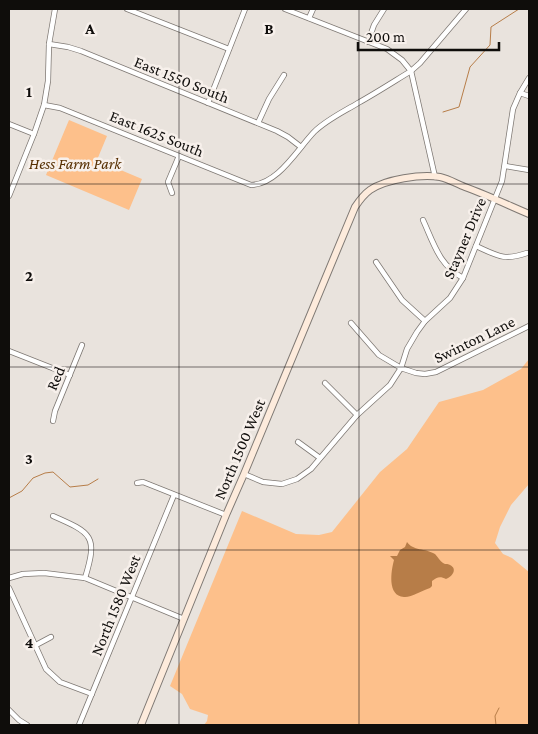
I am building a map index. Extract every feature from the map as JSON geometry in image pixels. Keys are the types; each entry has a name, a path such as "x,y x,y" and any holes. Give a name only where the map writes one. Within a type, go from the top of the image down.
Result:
{"street":[{"path":"9,196 44,105 48,81 49,44 55,9"},
{"path":"127,9 229,50"},
{"path":"208,103 245,9"},
{"path":"285,9 387,50 402,60 411,71 435,177 442,178 529,214"},
{"path":"309,18 313,9"},
{"path":"368,42 374,25 384,9"},
{"path":"301,147 314,131 329,120 411,71 466,9"},
{"name":"East 1550 South","path":"49,44 81,51 258,123 288,137 301,147"},
{"path":"258,123 284,76"},
{"name":"Stayner Drive","path":"244,474 263,482 282,484 297,480 311,469 356,415 390,385 401,368 411,341 425,322 450,298 463,278 502,182 513,108 529,78"},
{"path":"520,93 529,96"},
{"name":"East 1625 South","path":"44,105 60,108 251,185 260,185 273,178 301,147"},
{"path":"9,124 34,134"},
{"path":"172,193 168,182 178,156"},
{"path":"505,166 529,170"},
{"name":"North 1500 West","path":"141,725 226,515 355,207 371,189 386,182 403,178 435,177"},
{"path":"424,220 442,262 463,278"},
{"path":"476,246 504,257 515,257 529,253"},
{"path":"376,262 402,300 425,322"},
{"name":"Swinton Lane","path":"351,324 379,355 401,368 424,374 436,372 529,326"},
{"name":"Red","path":"53,421 55,411 82,345"},
{"path":"9,353 70,375"},
{"path":"325,383 356,415"},
{"path":"298,442 320,458"},
{"path":"137,483 143,482 226,515"},
{"name":"North 1580 West","path":"79,725 174,495"},
{"path":"53,516 85,532 92,544 92,557 85,578"},
{"path":"9,578 23,574 44,574 85,578 184,619"},
{"path":"9,588 46,669 60,682 92,694"},
{"path":"36,645 51,637"},
{"path":"9,710 27,725"}],"green space":[{"name":"Hess Farm Park","path":"69,120 107,136 97,160 142,179 129,210 46,175"},
{"path":"529,359 529,484 511,505 500,527 495,543 503,554 512,558 529,572 529,725 204,725 208,715 190,709 182,694 170,686 242,511 296,534 319,535 332,532 380,472 407,449 439,402 483,390 521,369"}],"shaded area":[{"path":"407,542 412,547 435,554 443,563 449,564 454,569 452,575 446,579 440,577 435,579 432,581 430,588 413,595 407,597 399,596 393,588 391,576 394,560 390,556 397,556"}],"waterway":[{"path":"443,112 459,107 470,67 490,45 491,27 519,9"},
{"path":"9,498 22,491 33,478 45,473 53,472 70,487 88,485 98,479"},
{"path":"496,725 495,716 499,708"}]}
